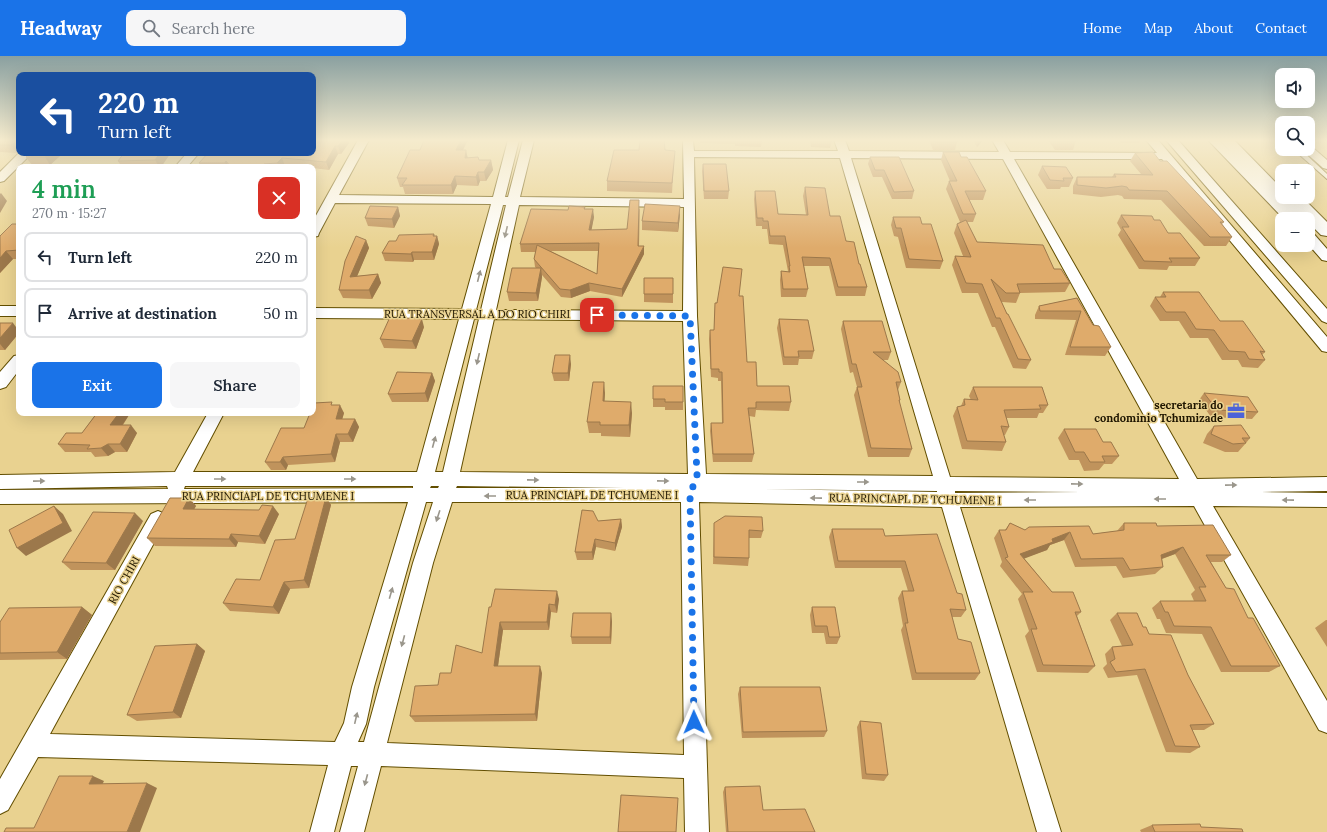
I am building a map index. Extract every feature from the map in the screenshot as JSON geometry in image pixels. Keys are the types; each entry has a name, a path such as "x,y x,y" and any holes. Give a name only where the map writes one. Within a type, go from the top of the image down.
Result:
{"highway":[{"path":"1261,176 1295,212"},
{"path":"1300,204 1327,231"},
{"path":"1315,232 1327,245"}],"street":[{"path":"316,228 344,176"},
{"path":"322,832 342,754 355,724 363,687 422,487 469,314 504,176"},
{"path":"352,832 423,563 447,487 520,176"},
{"path":"689,176 690,316 697,475 692,488 694,767 697,832"},
{"path":"851,176 1049,832"},
{"path":"1019,176 1195,493 1327,722"},
{"path":"1183,176 1327,347"},
{"path":"1204,176 1327,318"},
{"path":"1249,176 1284,212"},
{"path":"332,199 690,203"},
{"path":"1315,244 1327,257"},
{"path":"0,311 16,311"},
{"name":"RUA TRANSVERSAL A DO RIO CHIRI","path":"316,313 690,316"},
{"path":"0,383 16,364"},
{"name":"RIO CHIRI","path":"0,802 181,479 214,416"},
{"name":"RUA PRINCIAPL DE TCHUMENE I","path":"0,482 181,479 422,487 692,488 943,483 1327,500"},
{"name":"RUA PRINCIAPL DE TCHUMENE I","path":"692,488 948,500 1195,493 1327,484"},
{"name":"RUA PRINCIAPL DE TCHUMENE I","path":"0,497 171,496 422,487"},
{"path":"31,745 373,754 694,767"}],"building":[{"path":"398,176 455,176 451,185 402,185 407,178 397,178"},
{"path":"608,176 673,176 672,183 607,181"},
{"path":"703,176 727,176 729,191 704,191"},
{"path":"887,176 907,176 914,191 894,192"},
{"path":"955,176 978,176 986,191 965,191 976,214 963,214 949,181 957,181"},
{"path":"1048,176 1072,176 1073,178 1063,178 1064,181 1050,180"},
{"path":"1181,176 1224,222 1220,222 1232,237 1210,237 1167,191 1129,190 1127,187 1122,186 1106,188 1077,185 1077,177"},
{"path":"805,187 825,188 830,216 840,216 846,241 854,242 859,264 867,287 838,287 830,258 802,257 808,289 783,289 781,271 790,272 785,236 770,236 768,221 763,221 763,218 757,218 755,191 775,191 778,214 808,215"},
{"path":"630,200 639,200 638,246 644,246 622,289 589,283 570,290 560,289 534,259 537,245 597,274 599,243 520,244 531,209 568,210 569,206 585,207 584,209 593,209 589,230 627,229"},
{"path":"645,204 680,206 678,223 642,221"},
{"path":"370,206 398,207 392,219 365,218"},
{"path":"1121,215 1152,216 1154,220 1160,220 1168,233 1180,233 1200,258 1169,258 1172,262 1144,261 1122,227 1129,227"},
{"path":"893,217 920,217 922,224 931,224 943,261 909,259 901,228 896,228"},
{"path":"966,220 977,242 1043,245 1054,269 1061,269 1070,283 1017,284 1020,293 1006,293 991,279 1031,360 1018,359 1000,318 996,318 982,284 966,283 955,256 971,257 957,224"},
{"path":"12,224 16,224 16,250 6,251 0,258 0,236"},
{"path":"434,234 433,236 437,236 432,252 412,252 411,254 382,253 389,241 396,241 399,235"},
{"path":"356,236 366,240 350,277 378,274 369,290 339,290 345,261"},
{"path":"723,267 742,269 739,296 743,296 747,362 756,362 757,386 789,386 791,402 756,402 756,408 748,408 754,454 713,454 711,423 723,423 722,372 719,372 719,369 711,369 710,330 714,330 715,303 717,303"},
{"path":"512,268 541,268 536,293 507,292"},
{"path":"644,278 673,278 673,294 644,294"},
{"path":"1163,292 1199,292 1220,321 1243,321 1265,352 1260,351 1265,360 1249,359 1245,352 1229,351 1214,330 1196,329 1185,312 1166,312 1155,297 1166,297"},
{"path":"1077,298 1093,325 1099,326 1111,347 1070,347 1081,311 1040,311 1039,306"},
{"path":"390,317 422,319 412,341 380,339"},
{"path":"779,319 808,320 814,351 798,351 799,357 784,357"},
{"path":"843,321 882,321 891,352 873,352 898,372 901,382 896,382 899,400 912,449 871,448 857,387 862,387 856,364 852,364"},
{"path":"0,323 13,323 0,338"},
{"path":"555,355 570,355 568,373 552,373"},
{"path":"397,372 432,373 425,393 388,394"},
{"path":"593,382 604,382 603,401 631,402 629,425 600,425 600,422 587,422"},
{"path":"653,386 683,386 683,402 665,402 665,399 653,399"},
{"path":"973,387 1042,387 1048,405 1039,405 1041,409 1004,410 1009,427 1001,426 1006,442 967,441 957,407 965,405 964,399 978,400"},
{"path":"1204,393 1248,397 1258,412 1217,410"},
{"path":"332,402 331,405 340,405 336,419 355,419 348,434 336,434 331,454 283,457 280,462 265,462 281,428 304,428 309,416 316,416 316,403"},
{"path":"95,416 117,416 110,425 131,425 120,444 108,444 101,448 87,449 90,445 58,444 66,433 82,433"},
{"path":"1241,425 1250,438 1242,438 1246,443 1233,444 1211,434 1214,426"},
{"path":"1064,429 1096,429 1103,442 1111,442 1119,456 1102,456 1105,462 1090,462 1084,452 1075,452"},
{"path":"326,497 304,580 284,582 273,607 223,603 236,579 260,580 275,540 295,539 308,498"},
{"path":"170,498 189,498 183,509 259,510 262,505 273,506 259,536 231,534 229,539 147,538"},
{"path":"54,506 63,523 17,548 9,530"},
{"path":"582,510 593,511 598,521 621,519 615,543 595,539 592,552 575,552"},
{"path":"93,512 135,513 106,563 62,562"},
{"path":"725,516 762,517 763,531 749,530 749,558 714,557 714,523"},
{"path":"1010,523 1025,530 1029,527 1089,526 1093,534 1124,530 1124,523 1156,523 1157,526 1213,525 1231,555 1206,555 1226,588 1234,589 1248,618 1253,618 1280,666 1231,666 1211,627 1174,626 1168,612 1165,612 1160,601 1206,601 1199,587 1206,587 1183,547 1161,555 1163,567 1130,570 1123,558 1081,559 1070,532 1052,539 1053,542 1020,554 1052,592 1073,592 1081,612 1075,612 1095,666 1043,665 1031,629 1037,629 1023,592 1033,592 1005,558 1008,557 999,530 1006,530"},
{"path":"832,529 883,529 885,536 937,534 957,593 962,594 966,610 950,609 958,639 971,642 980,673 916,673 905,623 908,623 902,591 914,591 905,561 838,561"},
{"path":"495,589 557,591 555,605 549,604 547,622 500,622 494,666 540,666 535,714 410,716 415,686 438,685 440,673 451,673 456,645 482,653 489,607 491,607"},
{"path":"82,607 57,652 0,653 0,622 9,608"},
{"path":"812,607 835,607 840,637 829,637 827,626 815,626"},
{"path":"573,613 611,613 610,637 571,637"},
{"path":"1117,613 1137,613 1143,627 1146,627 1149,634 1171,635 1188,675 1214,724 1190,725 1200,747 1175,746 1145,669 1116,672 1110,662 1115,659 1112,647 1133,645"},
{"path":"197,644 173,712 127,715 155,646"},
{"path":"740,687 820,687 827,731 743,732"},
{"path":"860,721 881,723 888,775 866,774"},
{"path":"59,776 93,776 89,784 147,783 127,832 4,832 6,828 34,828"},
{"path":"760,786 763,810 805,809 815,832 728,832 725,787"},
{"path":"621,795 678,798 676,832 618,832"},
{"path":"1200,824 1201,827 1242,829 1243,832 1155,832 1152,825"}],"place":[{"name":"secretaria do condominio Tchumizade","path":"1236,411"}],"route":[{"path":"597,315 690,316 697,475 690,495 694,722"}]}
